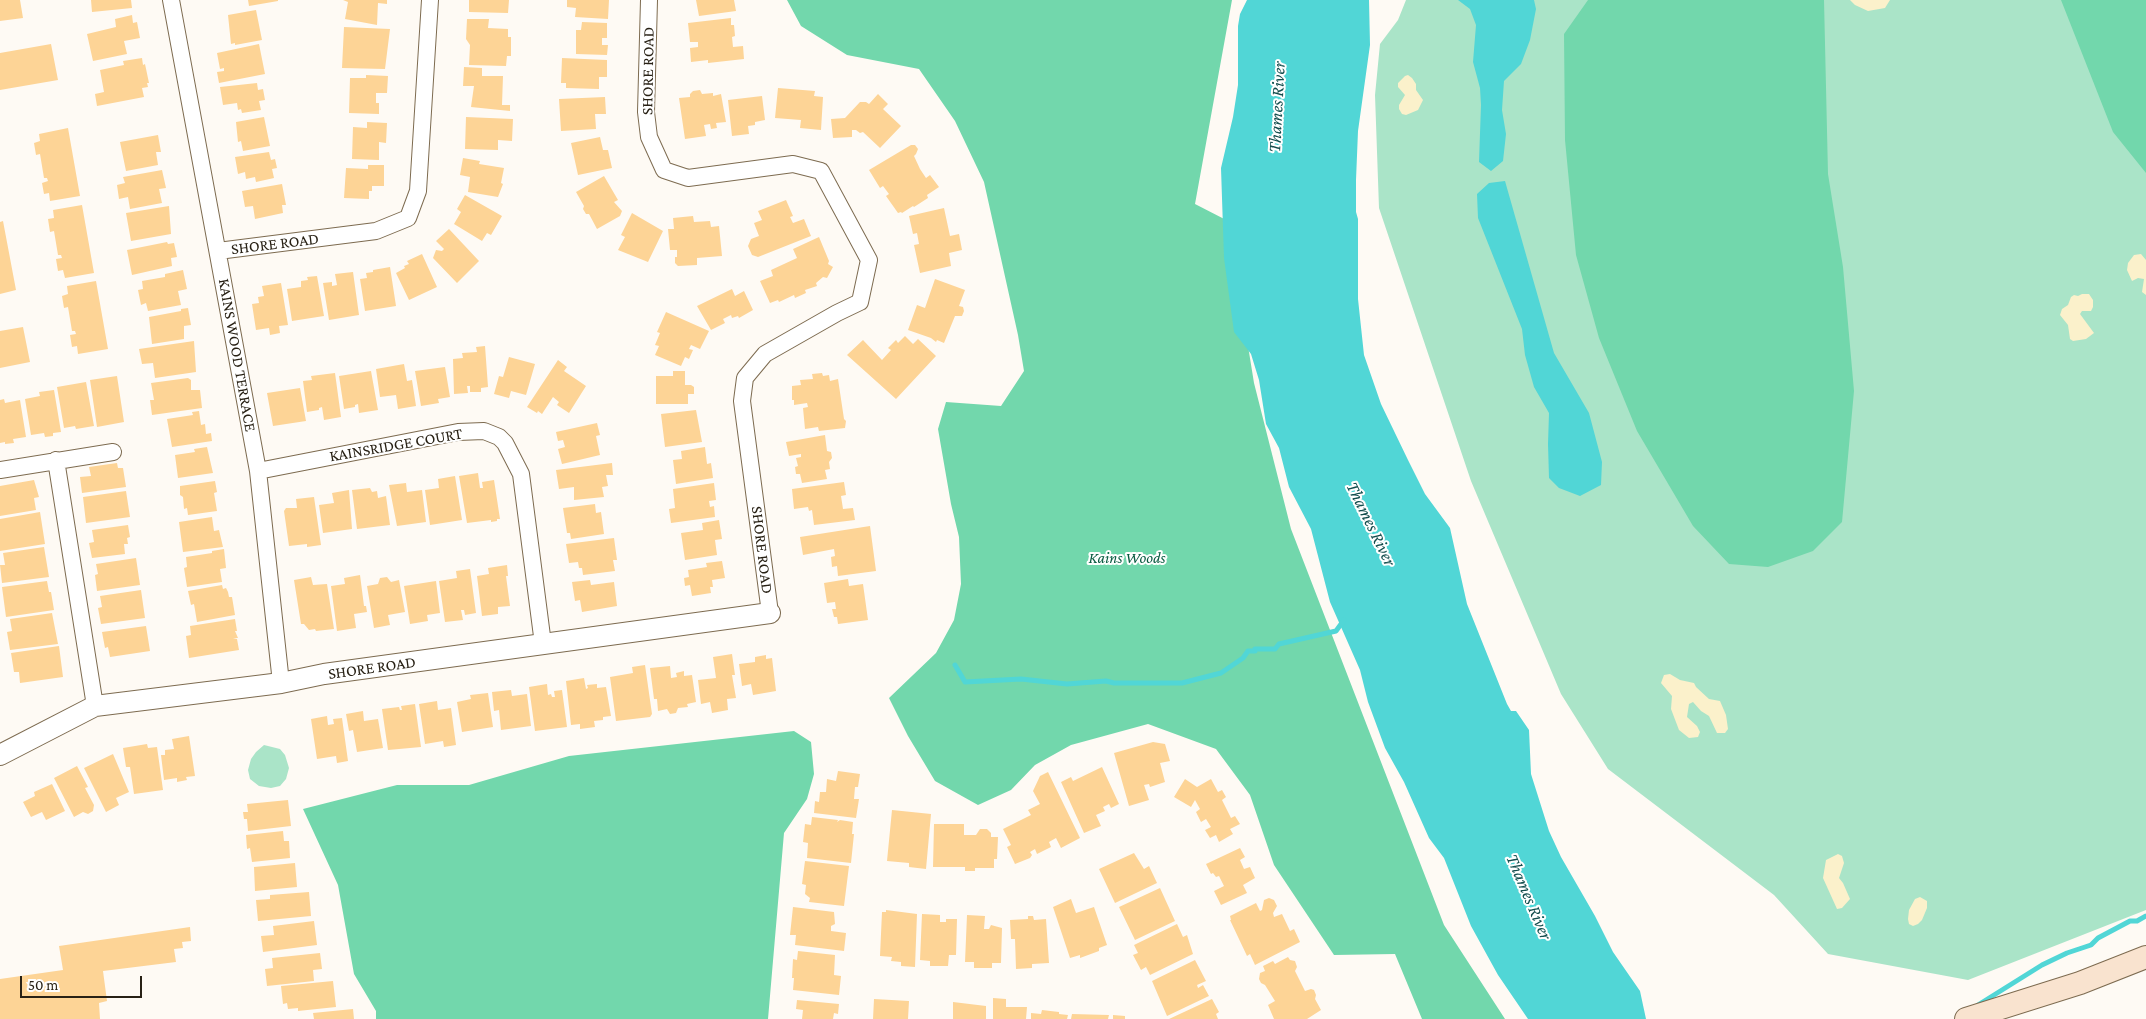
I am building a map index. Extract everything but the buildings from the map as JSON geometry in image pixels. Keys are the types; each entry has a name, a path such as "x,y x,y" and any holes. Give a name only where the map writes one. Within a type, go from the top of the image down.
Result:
{"main road":[{"path":"1966,1019 2006,1013 2146,957"}],"street":[{"name":"KAINS WOOD TERRACE","path":"170,0 258,471 281,683"},
{"name":"SHORE ROAD","path":"218,251 376,231 408,218 418,192 430,0"},
{"name":"SHORE ROAD","path":"0,755 95,706 281,683 324,674 770,613 742,401 745,378 766,354 837,313 860,302 869,260 821,172 793,164 688,178 664,170 649,137 646,112 649,0"},
{"name":"KAINSRIDGE COURT","path":"258,471 458,432 484,431 499,437 505,443 521,474 543,644"},
{"path":"0,470 112,452"},
{"path":"56,460 95,706"}],"green space":[{"name":"Kains Woods","path":"787,0 1232,0 1195,204 1232,223 1232,247 1254,383 1291,529 1444,925 1505,1019 1422,1019 1395,954 1334,955 1274,865 1250,795 1216,749 1148,724 1071,745 1035,765 1011,790 978,805 935,781 908,736 889,698 936,653 954,620 961,584 959,537 951,504 938,429 946,402 1001,406 1024,371 1018,335 984,182 955,121 919,69 847,55 801,26"},
{"path":"1406,0 2146,0 2146,910 1968,980 1828,954 1774,895 1608,769 1561,694 1471,481 1379,208 1375,95 1380,44 1398,20"},
{"path":"1588,0 1824,0 1828,174 1843,267 1854,391 1842,522 1813,551 1768,567 1729,564 1693,526 1637,431 1599,338 1576,255 1565,140 1564,34"},
{"path":"2061,0 2146,0 2146,173 2113,132"},
{"path":"794,731 811,742 814,774 807,799 784,833 768,1019 376,1019 376,1011 354,974 338,885 303,809 397,785 469,785 569,756"},
{"path":"264,745 280,749 285,755 289,768 286,779 280,786 271,788 259,786 250,779 248,770 251,759"}],"sand":[{"path":"1850,0 1890,0 1885,8 1868,11 1855,5"},
{"path":"1408,75 1412,78 1416,84 1416,90 1423,100 1418,110 1406,115 1402,114 1399,109 1399,105 1405,95 1398,87 1398,83"},
{"path":"2141,254 2146,260 2146,295 2142,292 2144,279 2138,278 2132,281 2127,270 2128,263 2134,255"},
{"path":"2089,294 2093,300 2091,311 2082,311 2080,314 2094,333 2086,339 2073,341 2070,339 2068,325 2060,315 2062,309 2068,305 2071,297"},
{"path":"1670,674 1680,680 1694,683 1709,699 1720,701 1726,715 1728,729 1725,733 1717,733 1709,716 1701,711 1693,702 1689,704 1687,717 1697,726 1700,732 1698,737 1689,738 1679,730 1671,709 1672,696 1661,683 1664,675"},
{"path":"1838,854 1842,856 1844,863 1839,878 1850,899 1842,908 1837,909 1823,878 1826,860"},
{"path":"1920,897 1927,901 1927,908 1922,920 1913,926 1909,924 1909,910 1915,899"}],"water":[{"name":"Thames River","path":"1247,0 1369,0 1370,45 1358,131 1356,180 1358,299 1364,355 1381,404 1408,460 1425,494 1450,528 1467,604 1507,704 1511,711 1516,711 1529,730 1531,774 1549,831 1561,857 1613,952 1640,991 1646,1019 1528,1019 1498,975 1471,926 1444,858 1429,838 1404,782 1385,748 1368,702 1360,670 1330,602 1311,529 1289,487 1279,448 1266,424 1259,380 1251,354 1234,332 1224,258 1221,168 1233,117 1238,85 1238,26 1240,14"},
{"path":"1458,0 1534,0 1536,9 1530,40 1521,64 1504,81 1502,110 1506,134 1503,161 1491,171 1479,162 1480,88 1473,62 1476,25 1470,9"},
{"path":"1505,181 1554,353 1589,413 1602,462 1601,485 1580,496 1559,488 1549,478 1549,413 1534,387 1525,355 1522,329 1478,218 1477,194 1489,183"}],"waterway":[{"path":"955,665 965,682 1021,679 1067,684 1106,681 1114,683 1182,683 1221,673 1243,658 1248,651 1275,649 1279,644 1336,631 1344,620"},
{"path":"1978,1005 2042,965 2067,953 2091,945 2098,938 2130,921 2137,921 2146,916"}]}
